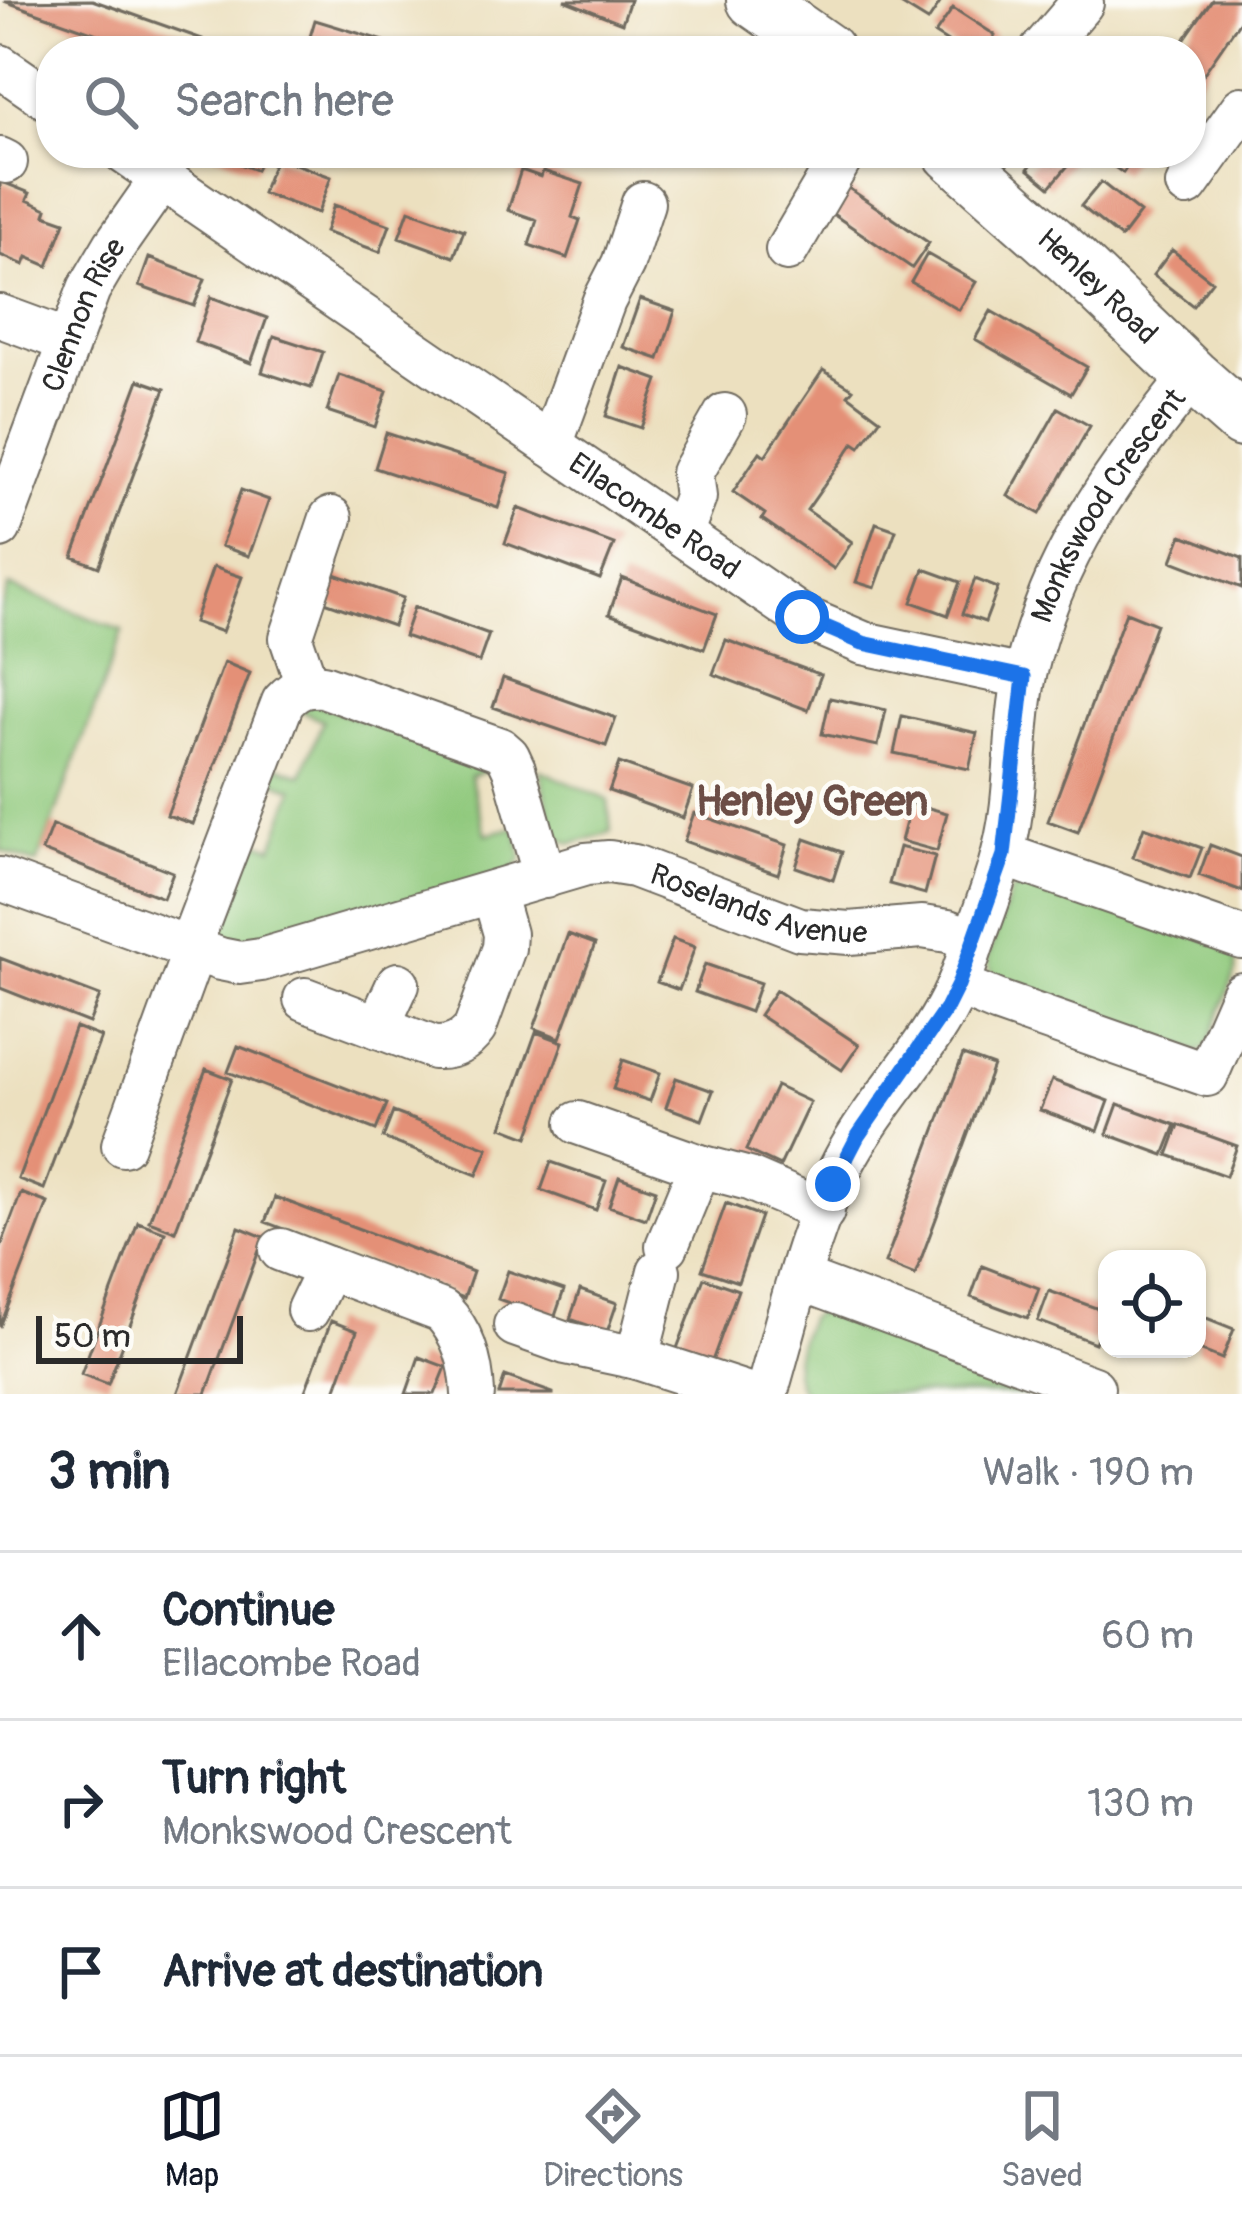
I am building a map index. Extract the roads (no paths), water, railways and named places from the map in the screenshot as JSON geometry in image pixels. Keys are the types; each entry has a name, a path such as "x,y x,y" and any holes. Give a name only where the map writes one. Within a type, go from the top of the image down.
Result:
{"main road":[{"path":"754,0 806,36"},
{"name":"Henley Road","path":"968,168 1242,420"}],"street":[{"path":"1054,36 1082,3 1078,0"},
{"path":"0,66 36,91"},
{"path":"1206,158 1242,108"},
{"name":"Ellacombe Road","path":"147,168 802,617 863,643 1024,677"},
{"path":"788,250 835,168"},
{"path":"1187,184 1199,168"},
{"name":"Clennon Rise","path":"4,504 89,289 162,178"},
{"name":"Ellacombe Road","path":"551,445 643,203"},
{"path":"0,316 68,341"},
{"name":"Monkswood Crescent","path":"766,1394 800,1279 842,1164 958,985 1004,855 1024,677 1065,558 1091,509 1192,376"},
{"path":"681,534 695,497 692,473 725,415"},
{"path":"307,685 291,638 331,518"},
{"path":"123,1145 283,702 294,689 322,686 500,749 514,769 544,877"},
{"path":"1004,855 1242,938"},
{"name":"Roselands Avenue","path":"0,879 240,963 586,864 609,862 634,866 800,929 849,933 922,927 974,940"},
{"path":"305,999 434,1048 468,1038 504,948 505,934 493,892"},
{"path":"378,1027 398,984"},
{"path":"958,985 1224,1082 1242,994"},
{"path":"578,1123 749,1179 823,1211"},
{"path":"637,1358 663,1258 700,1166"},
{"path":"281,1250 442,1311 452,1322 471,1365 473,1394"},
{"path":"308,1310 328,1268"},
{"path":"800,1279 1099,1392"},
{"path":"515,1325 748,1394"}],"district":[{"name":"Henley Green","path":"812,802"}]}
